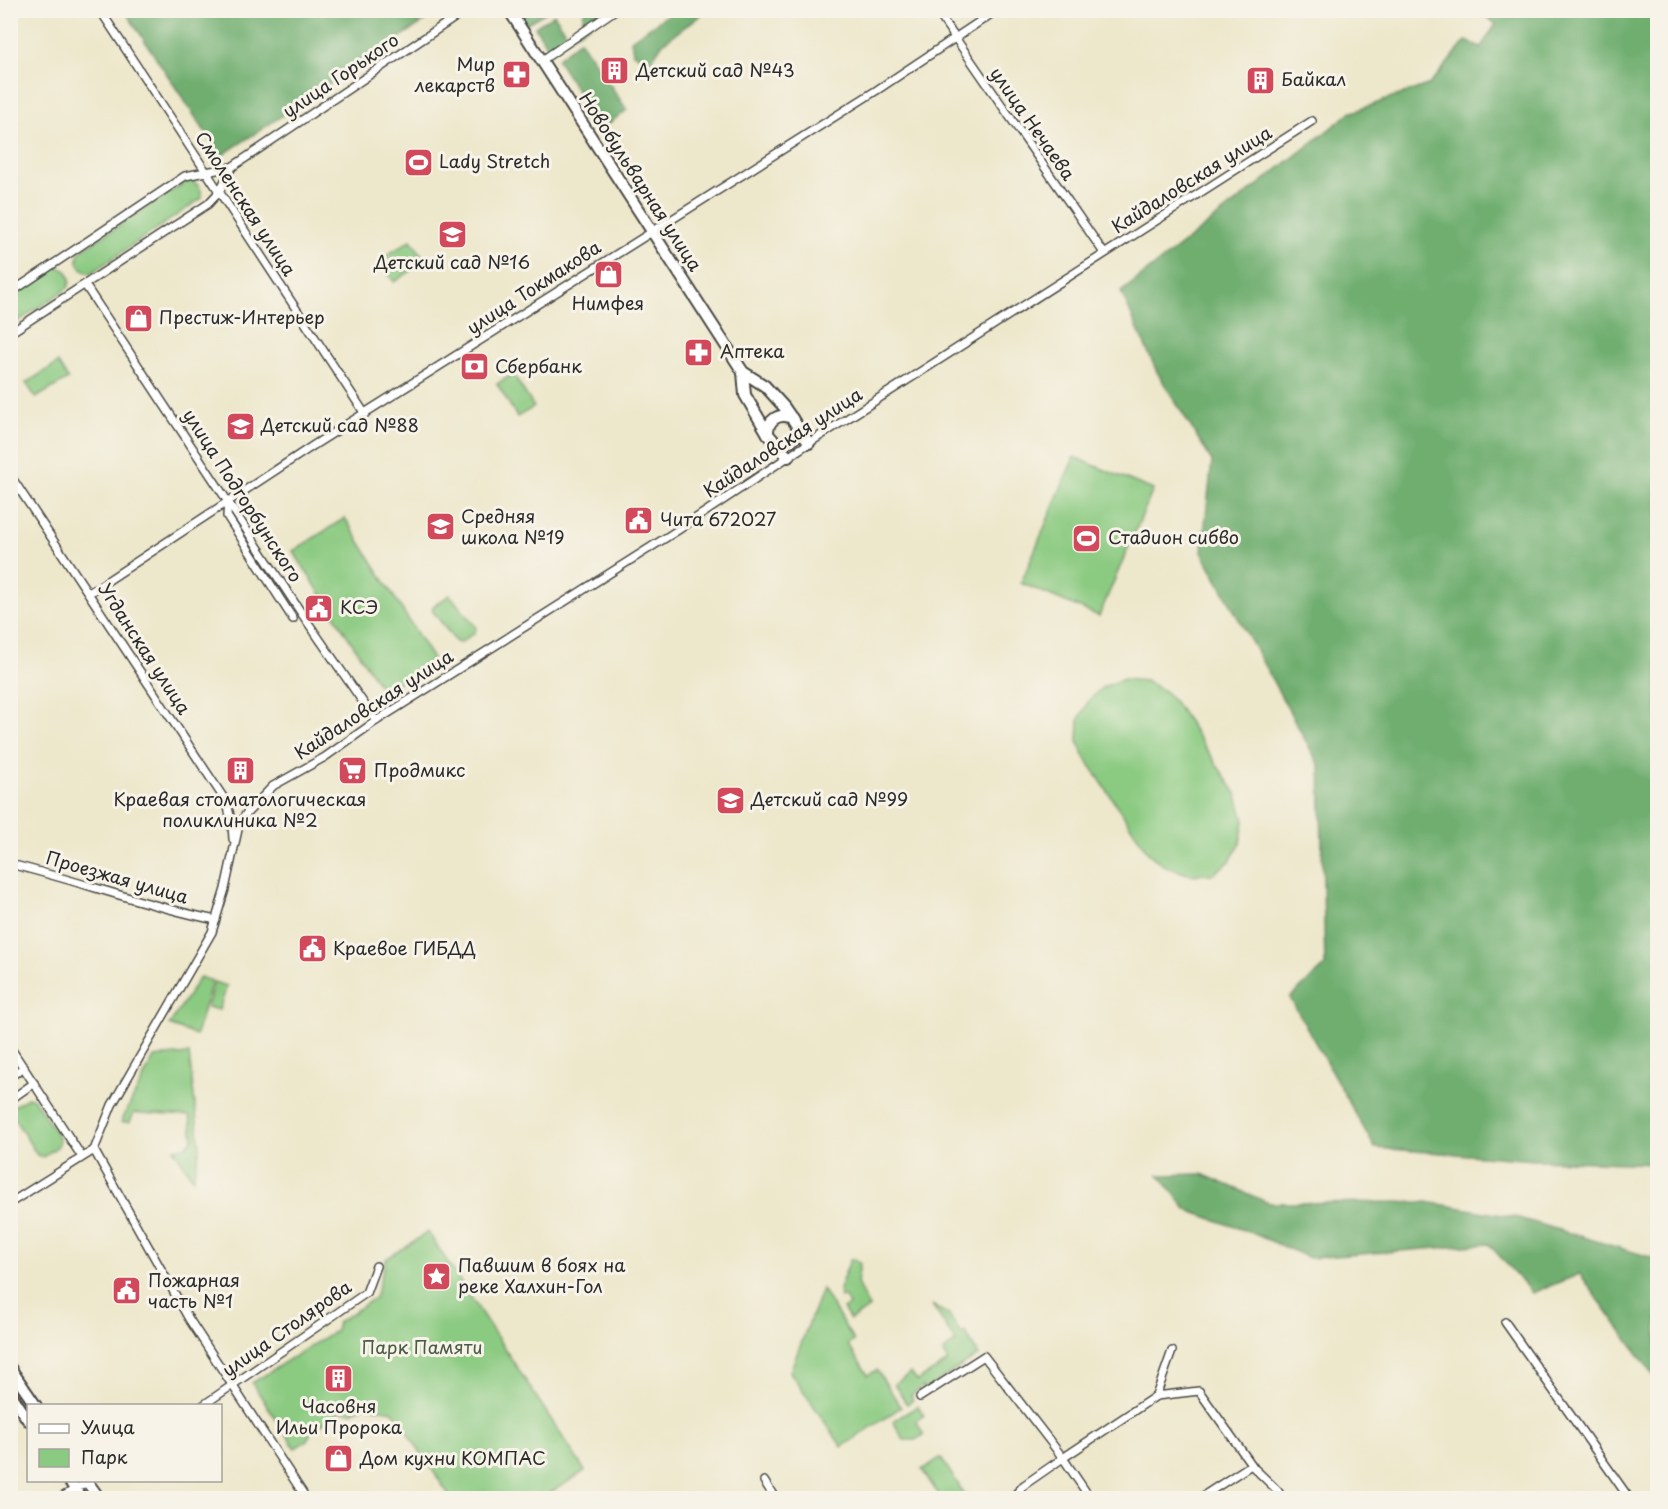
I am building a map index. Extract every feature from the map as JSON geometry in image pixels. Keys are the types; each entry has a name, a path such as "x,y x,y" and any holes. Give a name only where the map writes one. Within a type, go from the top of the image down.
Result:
{"street":[{"name":"Смоленская улица","path":"100,10 365,414"},
{"name":"улица Горького","path":"10,292 185,176 232,167 466,10"},
{"name":"Новобульварная улица","path":"509,10 743,372"},
{"path":"541,61 615,10"},
{"name":"улица Нечаева","path":"936,10 1104,254"},
{"name":"улица Токмакова","path":"89,593 228,501 955,39 997,10"},
{"name":"Кайдаловская улица","path":"233,848 239,825 246,814 273,786 325,757 376,721 678,530 809,443 1312,121"},
{"name":"улица Горького","path":"10,333 208,204 219,192 232,167"},
{"name":"улица Подгорбунского","path":"85,285 302,614 376,721"},
{"path":"743,372 765,386 809,443"},
{"path":"743,372 745,395 771,438 788,457"},
{"path":"783,415 794,422 796,436 793,440 783,444 771,438 769,424 772,420 783,415"},
{"name":"Угданская улица","path":"10,475 227,803 232,824 233,848"},
{"path":"228,501 227,516 293,619"},
{"path":"10,1203 94,1150 112,1105 155,1028 207,943 216,921 233,848"},
{"name":"Проезжая улица","path":"10,864 216,921"},
{"path":"10,1047 82,1157"},
{"path":"10,1077 24,1067"},
{"path":"10,1100 34,1083"},
{"path":"94,1150 189,1319 306,1498"},
{"name":"улица Столярова","path":"205,1404 366,1293 376,1266"},
{"path":"1505,1322 1629,1498"},
{"path":"1156,1396 1172,1351"},
{"path":"920,1397 984,1356 1063,1458 1090,1498"},
{"path":"10,1368 35,1404"},
{"path":"1012,1498 1024,1485 1156,1396 1199,1391 1251,1465 1278,1491 1282,1498"},
{"path":"10,1393 27,1418"},
{"path":"1200,1498 1251,1465"},
{"path":"764,1481 775,1498"},
{"path":"89,1482 99,1498"},
{"path":"60,1498 75,1489"}],"green space":[{"path":"125,11 440,11 221,156"},
{"path":"515,11 548,11 524,25"},
{"path":"584,11 611,11 550,51 535,27 554,14 567,34 582,24"},
{"path":"673,11 699,11 701,15 663,43 650,62 633,53 631,40"},
{"path":"1477,11 1657,11 1657,1164 1535,1160 1375,1148 1290,998 1325,966 1320,767 1202,552 1212,461 1157,372 1121,292 1350,113 1430,84 1466,41 1481,47 1496,24"},
{"path":"580,40 627,110 601,129 557,59"},
{"path":"189,180 199,187 202,198 91,273 81,268 78,262 80,251"},
{"path":"411,240 426,261 394,282 379,260"},
{"path":"56,267 64,269 70,277 68,288 11,326 11,296"},
{"path":"58,363 68,379 36,398 26,383"},
{"path":"513,374 534,407 517,417 497,384"},
{"path":"1074,457 1153,490 1099,616 1021,583"},
{"path":"345,518 433,659 384,693 293,551"},
{"path":"450,595 476,627 475,632 460,643 456,642 432,610 433,606"},
{"path":"1124,679 1146,681 1166,692 1237,795 1244,821 1240,844 1230,861 1213,874 1191,875 1166,867 1149,854 1086,759 1078,742 1079,719 1089,700 1103,687"},
{"path":"200,977 212,981 196,1035 169,1025"},
{"path":"214,982 227,986 219,1010 207,1007"},
{"path":"189,1054 200,1147 193,1179 174,1149 185,1147 193,1139 190,1116 134,1113 130,1122 121,1122 154,1057"},
{"path":"29,1097 34,1099 59,1138 58,1146 43,1157 37,1155 11,1113 12,1107"},
{"path":"1202,1174 1269,1203 1427,1202 1519,1218 1657,1259 1657,1380 1580,1274 1532,1293 1489,1244 1310,1258 1252,1233 1187,1210 1159,1175"},
{"name":"Парк Памяти","path":"428,1232 585,1471 542,1498 451,1498 393,1411 364,1406 352,1412 342,1411 311,1431 308,1440 295,1448 252,1383 336,1330 338,1322 375,1298 386,1259"},
{"path":"855,1259 860,1264 857,1283 869,1308 850,1320 843,1309 849,1305 844,1296 841,1298 839,1289 850,1260"},
{"path":"822,1289 854,1341 848,1345 868,1375 877,1370 901,1407 842,1447 790,1372"},
{"path":"932,1305 949,1315 961,1334 965,1332 979,1355 926,1389 923,1387 911,1395 913,1400 907,1404 894,1384 911,1373 917,1381 948,1362 943,1352 956,1342"},
{"path":"918,1406 924,1415 916,1421 924,1435 915,1440 904,1440 893,1421"},
{"path":"940,1458 967,1498 941,1498 922,1470"}],"place":[{"name":"Детский сад №43","path":"615,71"},
{"name":"Мир лекарств","path":"516,75"},
{"name":"Байкал","path":"1260,80"},
{"name":"Lady Stretch","path":"418,162"},
{"name":"Детский сад №16","path":"452,234"},
{"name":"Нимфея","path":"608,275"},
{"name":"Престиж-Интерьер","path":"138,318"},
{"name":"Аптека","path":"699,352"},
{"name":"Сбербанк","path":"474,367"},
{"name":"Детский сад №88","path":"240,426"},
{"name":"Чита 672027","path":"639,520"},
{"name":"Средняя школа №19","path":"440,527"},
{"name":"Стадион сибво","path":"1087,538"},
{"name":"КСЭ","path":"319,608"},
{"name":"Краевая стоматологическая поликлиника №2","path":"240,771"},
{"name":"Продмикс","path":"353,771"},
{"name":"Детский сад №99","path":"730,800"},
{"name":"Краевое ГИБДД","path":"312,949"},
{"name":"Павшим в боях на реке Халхин-Гол","path":"437,1276"},
{"name":"Пожарная часть №1","path":"127,1291"},
{"name":"Часовня Ильи Пророка","path":"339,1378"},
{"name":"Дом кухни КОМПАС","path":"339,1459"}]}
